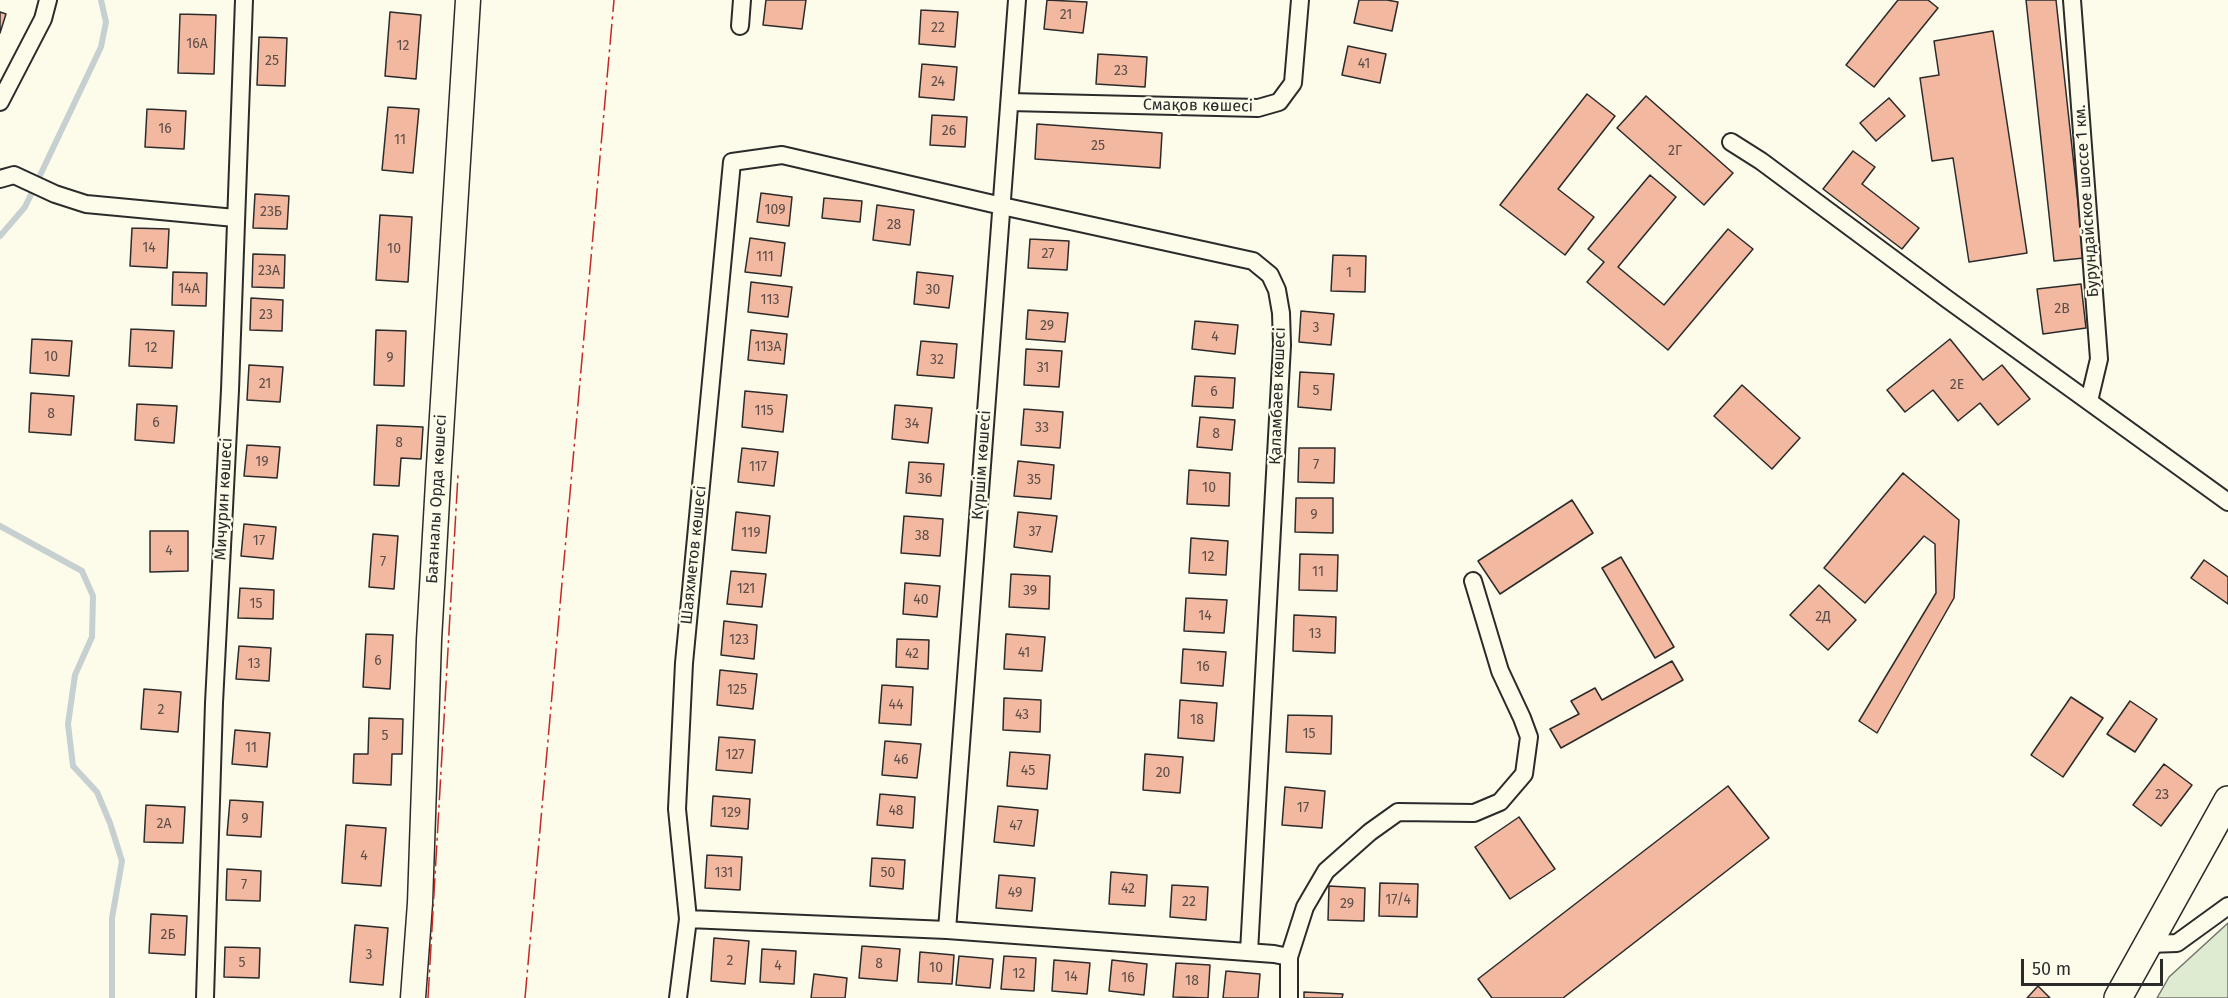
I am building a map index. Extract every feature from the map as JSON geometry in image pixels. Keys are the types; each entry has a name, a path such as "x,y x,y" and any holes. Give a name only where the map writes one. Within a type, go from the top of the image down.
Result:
{"main road":[{"path":"2118,998 2228,800"}],"street":[{"path":"0,102 43,19 48,0"},
{"name":"Мичурин көшесі","path":"205,998 214,714 244,0"},
{"name":"Бағаналы Орда көшесі","path":"413,998 420,903 429,639 468,0"},
{"path":"740,26 742,0"},
{"name":"Күршім көшесі","path":"947,930 1017,0"},
{"name":"Смақов көшесі","path":"1010,102 1258,108 1279,102 1293,83 1300,0"},
{"name":"Бурундайское шоссе 1 км.","path":"2072,0 2099,359 2089,401"},
{"path":"1731,141 2228,502"},
{"name":"Қаламбаев көшесі","path":"782,155 1254,261 1270,275 1277,290 1282,345 1249,952"},
{"name":"Шаяхметов көшесі","path":"678,998 688,918 677,809 684,663 732,162 782,155"},
{"path":"7,177 86,204 235,218"},
{"path":"1289,998 1289,957 1305,907 1326,871 1370,832 1398,812 1474,813 1500,802 1524,774 1529,737 1500,671 1473,581"},
{"path":"2148,944 2178,943 2228,906"},
{"path":"688,918 947,930 1249,952 1289,957"}],"green space":[{"path":"2228,923 2228,998 2157,998 2169,977"}],"building":[{"path":"766,0 806,0 802,29 763,25"},
{"path":"1047,0 1087,2 1083,33 1044,29"},
{"path":"1359,0 1398,2 1392,31 1354,23"},
{"path":"1898,0 1928,0 1938,8 1874,87 1846,65"},
{"path":"2026,0 2056,0 2084,258 2054,261"},
{"path":"921,10 958,12 955,47 919,44"},
{"path":"0,12 6,14 0,33"},
{"path":"390,12 421,15 416,79 385,76"},
{"path":"180,14 216,15 214,74 178,73"},
{"path":"1993,31 2027,253 1969,262 1953,158 1932,161 1920,78 1939,75 1934,41"},
{"path":"259,37 287,38 285,86 257,85"},
{"path":"1348,46 1386,54 1380,83 1342,75"},
{"path":"1098,54 1147,57 1145,87 1096,84"},
{"path":"922,64 957,67 954,100 919,97"},
{"path":"1587,94 1615,116 1558,189 1594,217 1565,255 1500,205"},
{"path":"1646,96 1733,173 1704,205 1617,128"},
{"path":"1889,98 1905,116 1876,141 1860,123"},
{"path":"388,107 419,109 413,173 382,170"},
{"path":"147,109 186,111 184,149 145,147"},
{"path":"932,115 967,117 965,147 930,145"},
{"path":"1037,124 1162,133 1160,168 1035,159"},
{"path":"1853,151 1875,167 1862,184 1919,228 1902,249 1823,189"},
{"path":"1650,175 1676,197 1618,267 1664,305 1728,229 1753,249 1668,350 1587,282 1604,262 1588,249"},
{"path":"761,193 792,197 789,226 757,222"},
{"path":"255,194 289,196 287,229 253,228"},
{"path":"824,198 862,201 860,222 822,218"},
{"path":"877,205 914,210 910,245 873,240"},
{"path":"380,215 412,217 408,282 376,280"},
{"path":"132,228 169,229 167,268 130,266"},
{"path":"750,238 785,243 781,276 745,272"},
{"path":"1030,239 1069,241 1067,270 1028,268"},
{"path":"253,254 285,255 284,288 252,287"},
{"path":"1333,255 1366,256 1365,292 1331,291"},
{"path":"173,272 207,273 206,306 172,305"},
{"path":"917,272 953,276 949,308 914,304"},
{"path":"751,282 792,287 788,317 748,312"},
{"path":"2081,284 2086,328 2043,334 2037,289"},
{"path":"251,298 283,300 282,331 250,330"},
{"path":"1028,310 1068,313 1065,342 1026,339"},
{"path":"1301,311 1334,314 1331,345 1299,342"},
{"path":"1195,321 1238,325 1235,354 1192,349"},
{"path":"131,329 174,331 172,368 129,366"},
{"path":"376,330 406,331 404,386 374,385"},
{"path":"751,330 787,334 784,364 748,360"},
{"path":"32,339 72,341 69,376 30,373"},
{"path":"1950,339 1983,380 2002,365 2030,399 1998,425 1980,403 1958,421 1933,390 1905,412 1887,390"},
{"path":"921,341 957,344 954,378 917,375"},
{"path":"1026,349 1062,351 1059,387 1024,385"},
{"path":"249,365 283,367 280,402 247,400"},
{"path":"1300,372 1334,374 1331,410 1298,407"},
{"path":"1195,376 1235,378 1233,408 1192,406"},
{"path":"1742,385 1800,438 1772,469 1714,416"},
{"path":"745,391 787,395 783,432 742,427"},
{"path":"31,393 74,396 71,435 29,432"},
{"path":"137,404 177,406 174,443 135,440"},
{"path":"895,405 932,408 928,443 892,439"},
{"path":"1024,409 1063,412 1060,448 1021,445"},
{"path":"1200,417 1235,420 1232,450 1197,447"},
{"path":"377,425 423,427 421,459 401,458 399,486 374,485"},
{"path":"247,445 280,447 277,478 244,476"},
{"path":"742,448 778,452 774,486 738,482"},
{"path":"1299,448 1335,448 1334,483 1298,482"},
{"path":"1018,461 1054,465 1051,499 1014,496"},
{"path":"909,462 944,464 941,496 906,493"},
{"path":"1189,470 1230,473 1229,506 1187,504"},
{"path":"1903,473 1959,520 1954,598 1877,733 1859,721 1936,593 1935,544 1924,536 1865,603 1824,568"},
{"path":"1296,498 1333,498 1333,533 1295,532"},
{"path":"1572,500 1593,533 1500,594 1478,561"},
{"path":"736,512 770,516 766,553 732,550"},
{"path":"1018,512 1057,516 1052,552 1014,547"},
{"path":"904,516 943,519 940,556 901,553"},
{"path":"244,524 276,527 273,559 241,556"},
{"path":"150,531 188,531 188,571 150,572"},
{"path":"373,534 398,536 394,589 369,587"},
{"path":"1191,538 1228,541 1226,575 1189,573"},
{"path":"1300,554 1338,555 1337,591 1299,590"},
{"path":"1621,557 1674,647 1655,658 1602,568"},
{"path":"2204,560 2228,577 2228,604 2191,578"},
{"path":"731,571 766,574 762,607 727,604"},
{"path":"1011,574 1050,576 1049,609 1009,607"},
{"path":"905,583 940,586 937,617 903,614"},
{"path":"1819,585 1856,620 1828,650 1790,615"},
{"path":"240,588 274,590 273,619 238,618"},
{"path":"1186,598 1227,600 1224,633 1184,631"},
{"path":"1294,615 1336,617 1335,653 1293,651"},
{"path":"724,621 757,625 754,659 721,655"},
{"path":"366,634 393,635 390,689 363,687"},
{"path":"1006,634 1045,637 1042,671 1004,669"},
{"path":"897,639 929,640 928,669 896,667"},
{"path":"239,646 271,648 269,681 236,679"},
{"path":"1183,649 1226,652 1223,686 1181,683"},
{"path":"1672,661 1683,680 1561,748 1550,729 1579,714 1571,701 1595,688 1602,700"},
{"path":"720,670 757,674 753,709 717,705"},
{"path":"882,685 913,687 911,725 879,723"},
{"path":"144,689 181,692 178,732 141,729"},
{"path":"2071,697 2103,718 2063,777 2031,755"},
{"path":"1004,698 1041,700 1040,732 1003,730"},
{"path":"1180,700 1217,703 1214,741 1178,738"},
{"path":"2130,701 2157,719 2135,752 2107,734"},
{"path":"1288,715 1332,716 1331,754 1286,752"},
{"path":"369,718 403,719 402,754 392,754 391,785 353,783 354,754 368,754"},
{"path":"235,730 270,733 267,767 232,764"},
{"path":"719,737 755,740 752,773 716,770"},
{"path":"885,741 921,744 917,778 882,775"},
{"path":"1010,752 1050,755 1047,789 1007,786"},
{"path":"1145,754 1183,757 1180,793 1143,790"},
{"path":"2164,764 2192,785 2161,826 2133,805"},
{"path":"1728,786 1769,838 1563,998 1492,998 1478,979"},
{"path":"1285,787 1325,791 1322,828 1282,825"},
{"path":"880,794 915,797 913,828 877,825"},
{"path":"713,796 750,799 748,829 711,826"},
{"path":"230,800 263,802 261,837 227,835"},
{"path":"146,805 185,807 183,843 144,842"},
{"path":"998,806 1038,810 1034,846 994,842"},
{"path":"1519,817 1555,869 1510,899 1475,847"},
{"path":"346,825 386,828 381,886 342,883"},
{"path":"707,855 742,857 740,890 705,888"},
{"path":"872,858 905,860 903,889 870,886"},
{"path":"227,869 261,871 260,901 226,900"},
{"path":"1111,872 1147,875 1145,906 1109,904"},
{"path":"999,875 1035,878 1032,911 996,908"},
{"path":"1380,883 1418,884 1417,917 1379,916"},
{"path":"1172,885 1208,887 1206,920 1170,917"},
{"path":"1329,886 1365,888 1364,921 1328,920"},
{"path":"151,914 187,916 185,955 149,953"},
{"path":"355,925 388,928 383,985 350,982"},
{"path":"714,938 749,941 745,984 711,981"},
{"path":"862,946 900,949 897,981 859,978"},
{"path":"225,947 260,948 259,978 224,977"},
{"path":"762,949 796,951 794,984 760,982"},
{"path":"920,952 954,955 952,984 918,982"},
{"path":"959,956 993,959 990,988 956,985"},
{"path":"1004,956 1036,958 1034,991 1001,989"},
{"path":"1054,960 1090,963 1087,994 1052,991"},
{"path":"1112,960 1147,964 1144,995 1109,991"},
{"path":"1176,963 1210,965 1208,998 1173,997"},
{"path":"1226,971 1260,974 1258,998 1223,998"},
{"path":"814,974 847,978 845,998 811,998"},
{"path":"2038,986 2050,998 2027,998"},
{"path":"1304,992 1343,994 1342,998 1304,998"}],"waterway":[{"path":"0,236 25,207 101,47 106,22 101,0"},
{"path":"0,526 82,571 93,596 92,637 75,675 68,724 73,766 97,792 122,861 112,918 112,998"}],"power":[{"path":"525,998 614,0"},
{"path":"428,998 458,475"}]}
